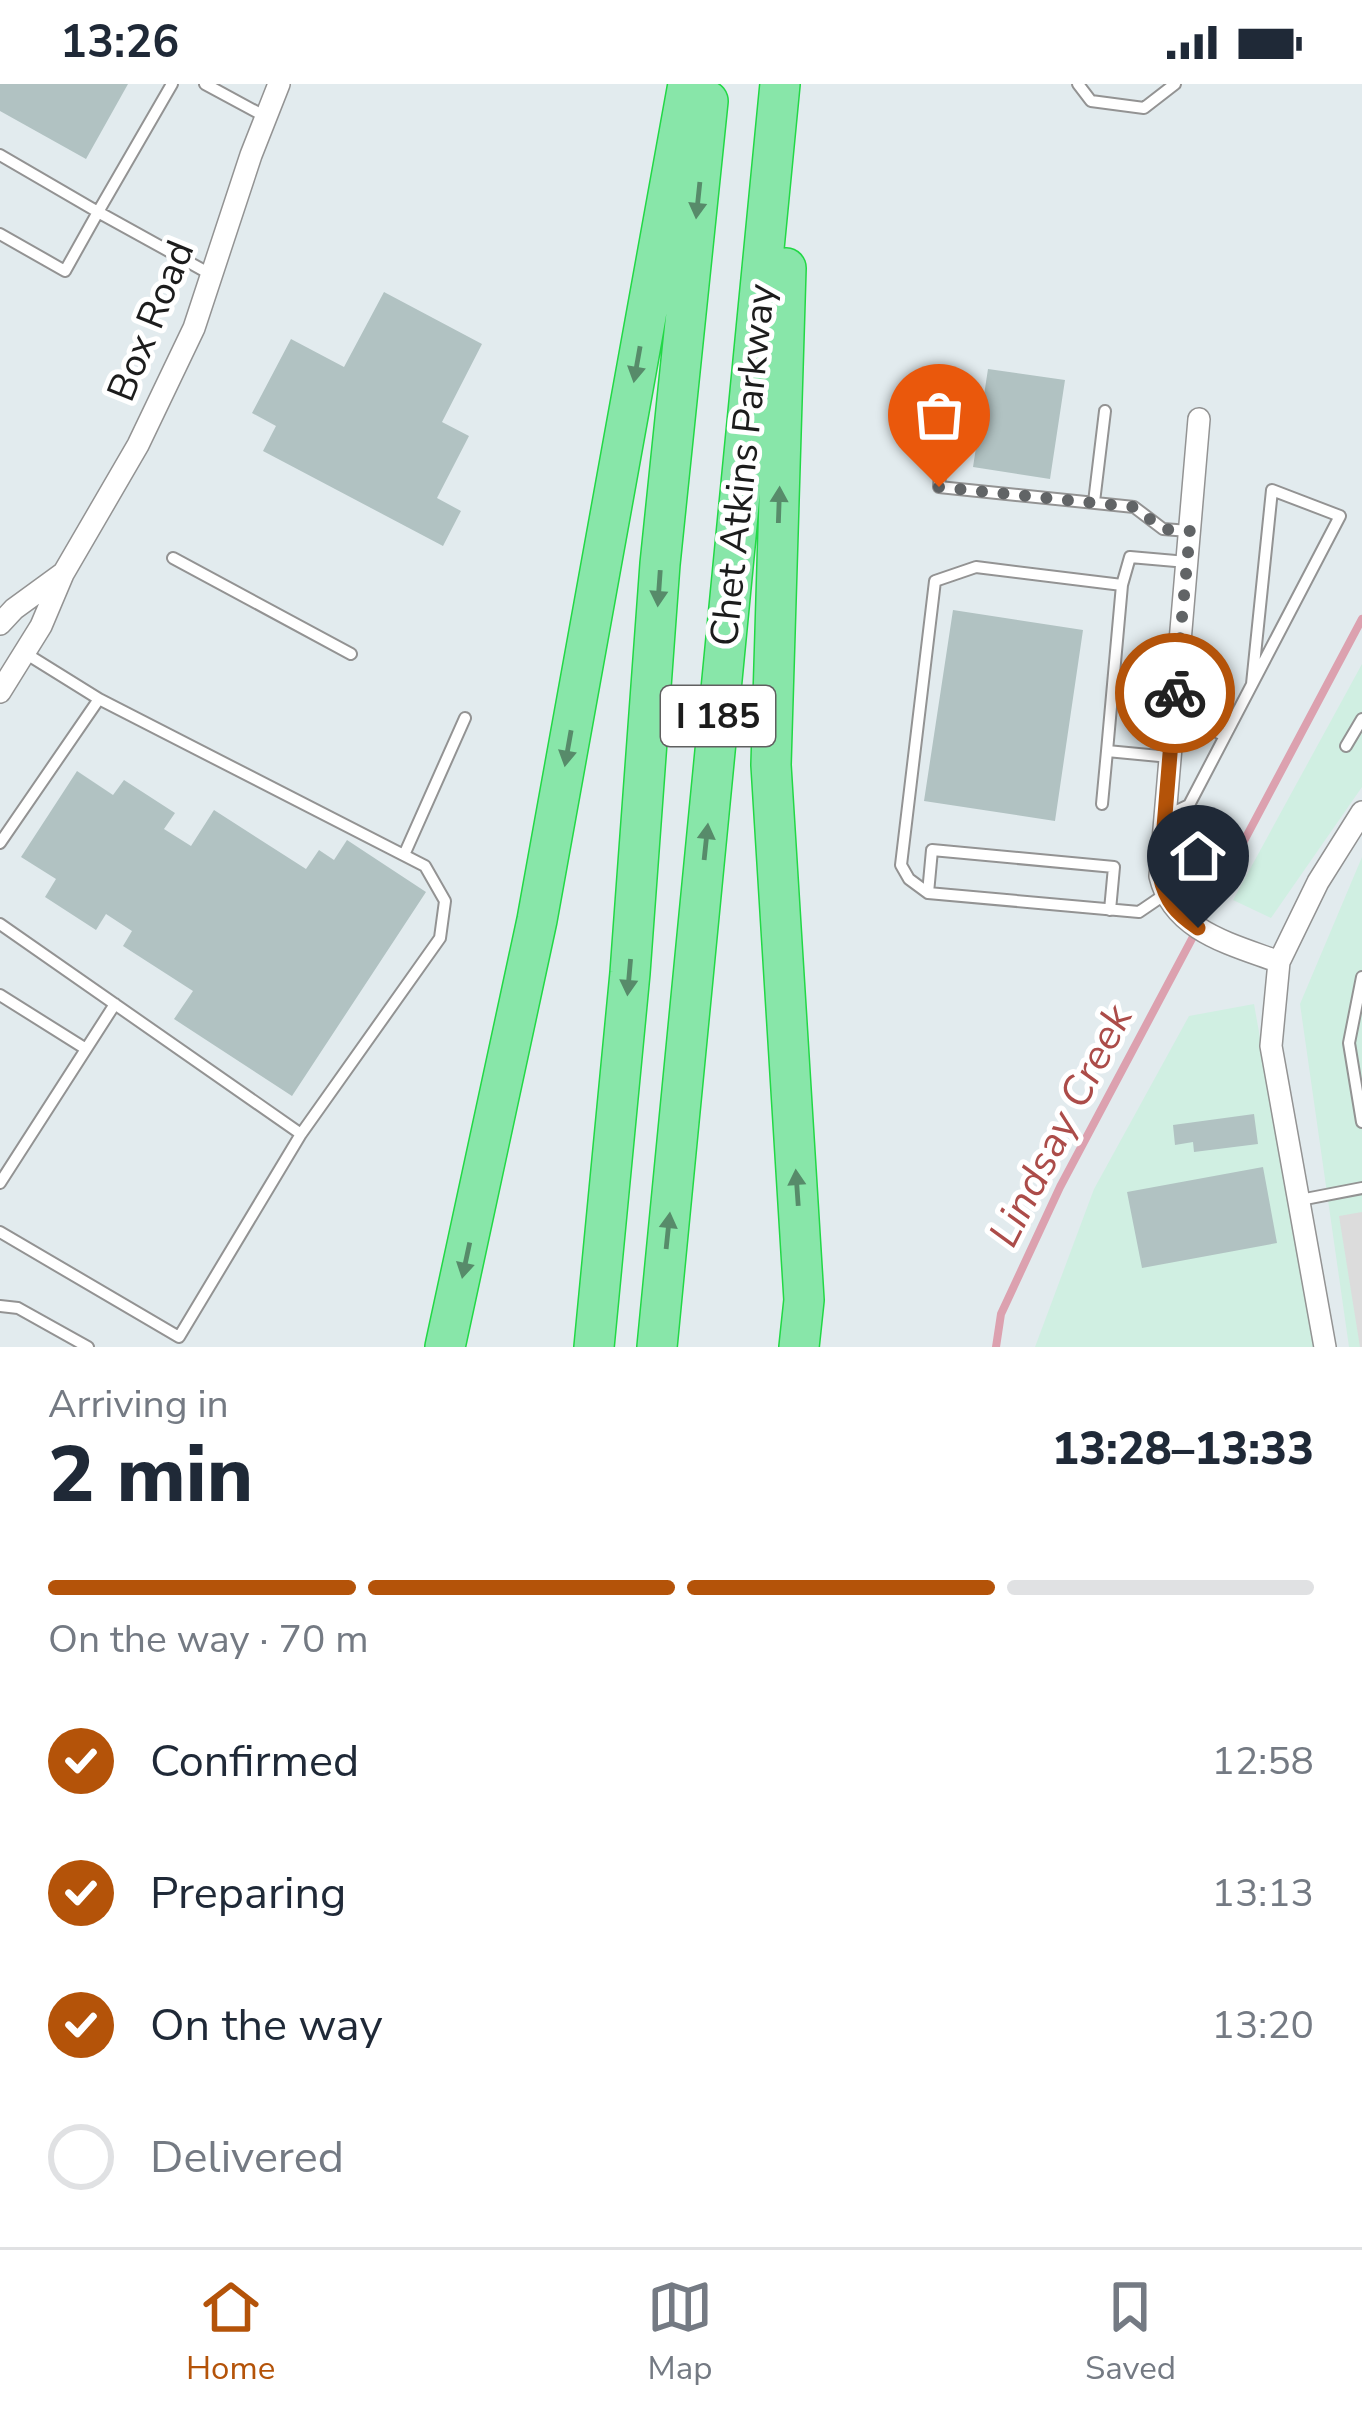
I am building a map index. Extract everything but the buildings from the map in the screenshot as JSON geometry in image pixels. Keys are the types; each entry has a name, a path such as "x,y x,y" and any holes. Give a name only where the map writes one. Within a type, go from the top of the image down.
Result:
{"highway":[{"path":"446,1347 537,920 688,84"},
{"name":"Chet Atkins Parkway","path":"594,1347 630,973 661,563 710,84"},
{"name":"Chet Atkins Parkway","path":"656,1347 780,84"},
{"path":"792,84 770,765 804,1300 800,1347"}],"street":[{"name":"Box Road","path":"0,692 41,626 63,574 138,445 194,328 279,84"},
{"path":"1199,419 1160,876 1175,913 1198,928 1279,962"},
{"name":"Box Road","path":"5,611 63,574"},
{"path":"1320,1346 1271,1046 1279,962 1318,882 1362,812"}],"lane":[{"path":"0,234 65,271 172,84"},
{"path":"205,84 266,117"},
{"path":"1078,84 1091,101 1144,107 1175,84"},
{"path":"0,154 212,275"},
{"path":"947,385 939,487 1134,507 1163,529 1190,531"},
{"path":"1094,502 1105,411"},
{"path":"1165,816 1189,805 1340,516 1272,490 1252,684"},
{"path":"1102,804 1122,585 1130,557 1187,562"},
{"path":"173,558 351,654"},
{"path":"1122,585 976,567 935,580 902,866 909,879 928,893 1139,912 1165,895"},
{"path":"0,1232 179,1337 301,1134 440,938 445,901 425,866 98,699 24,652"},
{"path":"0,842 98,699"},
{"path":"1174,711 1225,736"},
{"path":"404,855 465,718"},
{"path":"1107,751 1170,757"},
{"path":"928,893 932,850 955,852 1114,867 1110,910"},
{"path":"0,924 301,1134"},
{"path":"1362,977 1349,1043 1362,1122"},
{"path":"0,995 86,1048"},
{"path":"0,1183 115,1004"},
{"path":"1299,1200 1362,1188"},
{"path":"0,1306 18,1308 88,1347"}],"shaded area":[{"path":"1362,664 1362,787 1271,918 1233,900"},
{"path":"1362,857 1362,1347 1349,1347 1300,1004"},
{"path":"1254,1004 1315,1347 1035,1347 1094,1189 1189,1016"},
{"path":"1362,1212 1362,1347 1360,1347 1339,1216"}],"waterway":[{"name":"Lindsay Creek","path":"996,1347 1001,1314 1060,1187 1362,619"}],"way so far":[{"path":"939,487 1134,507 1163,529 1190,531 1175,693"}],"route":[{"path":"1175,693 1160,876 1175,913 1198,928"}]}
